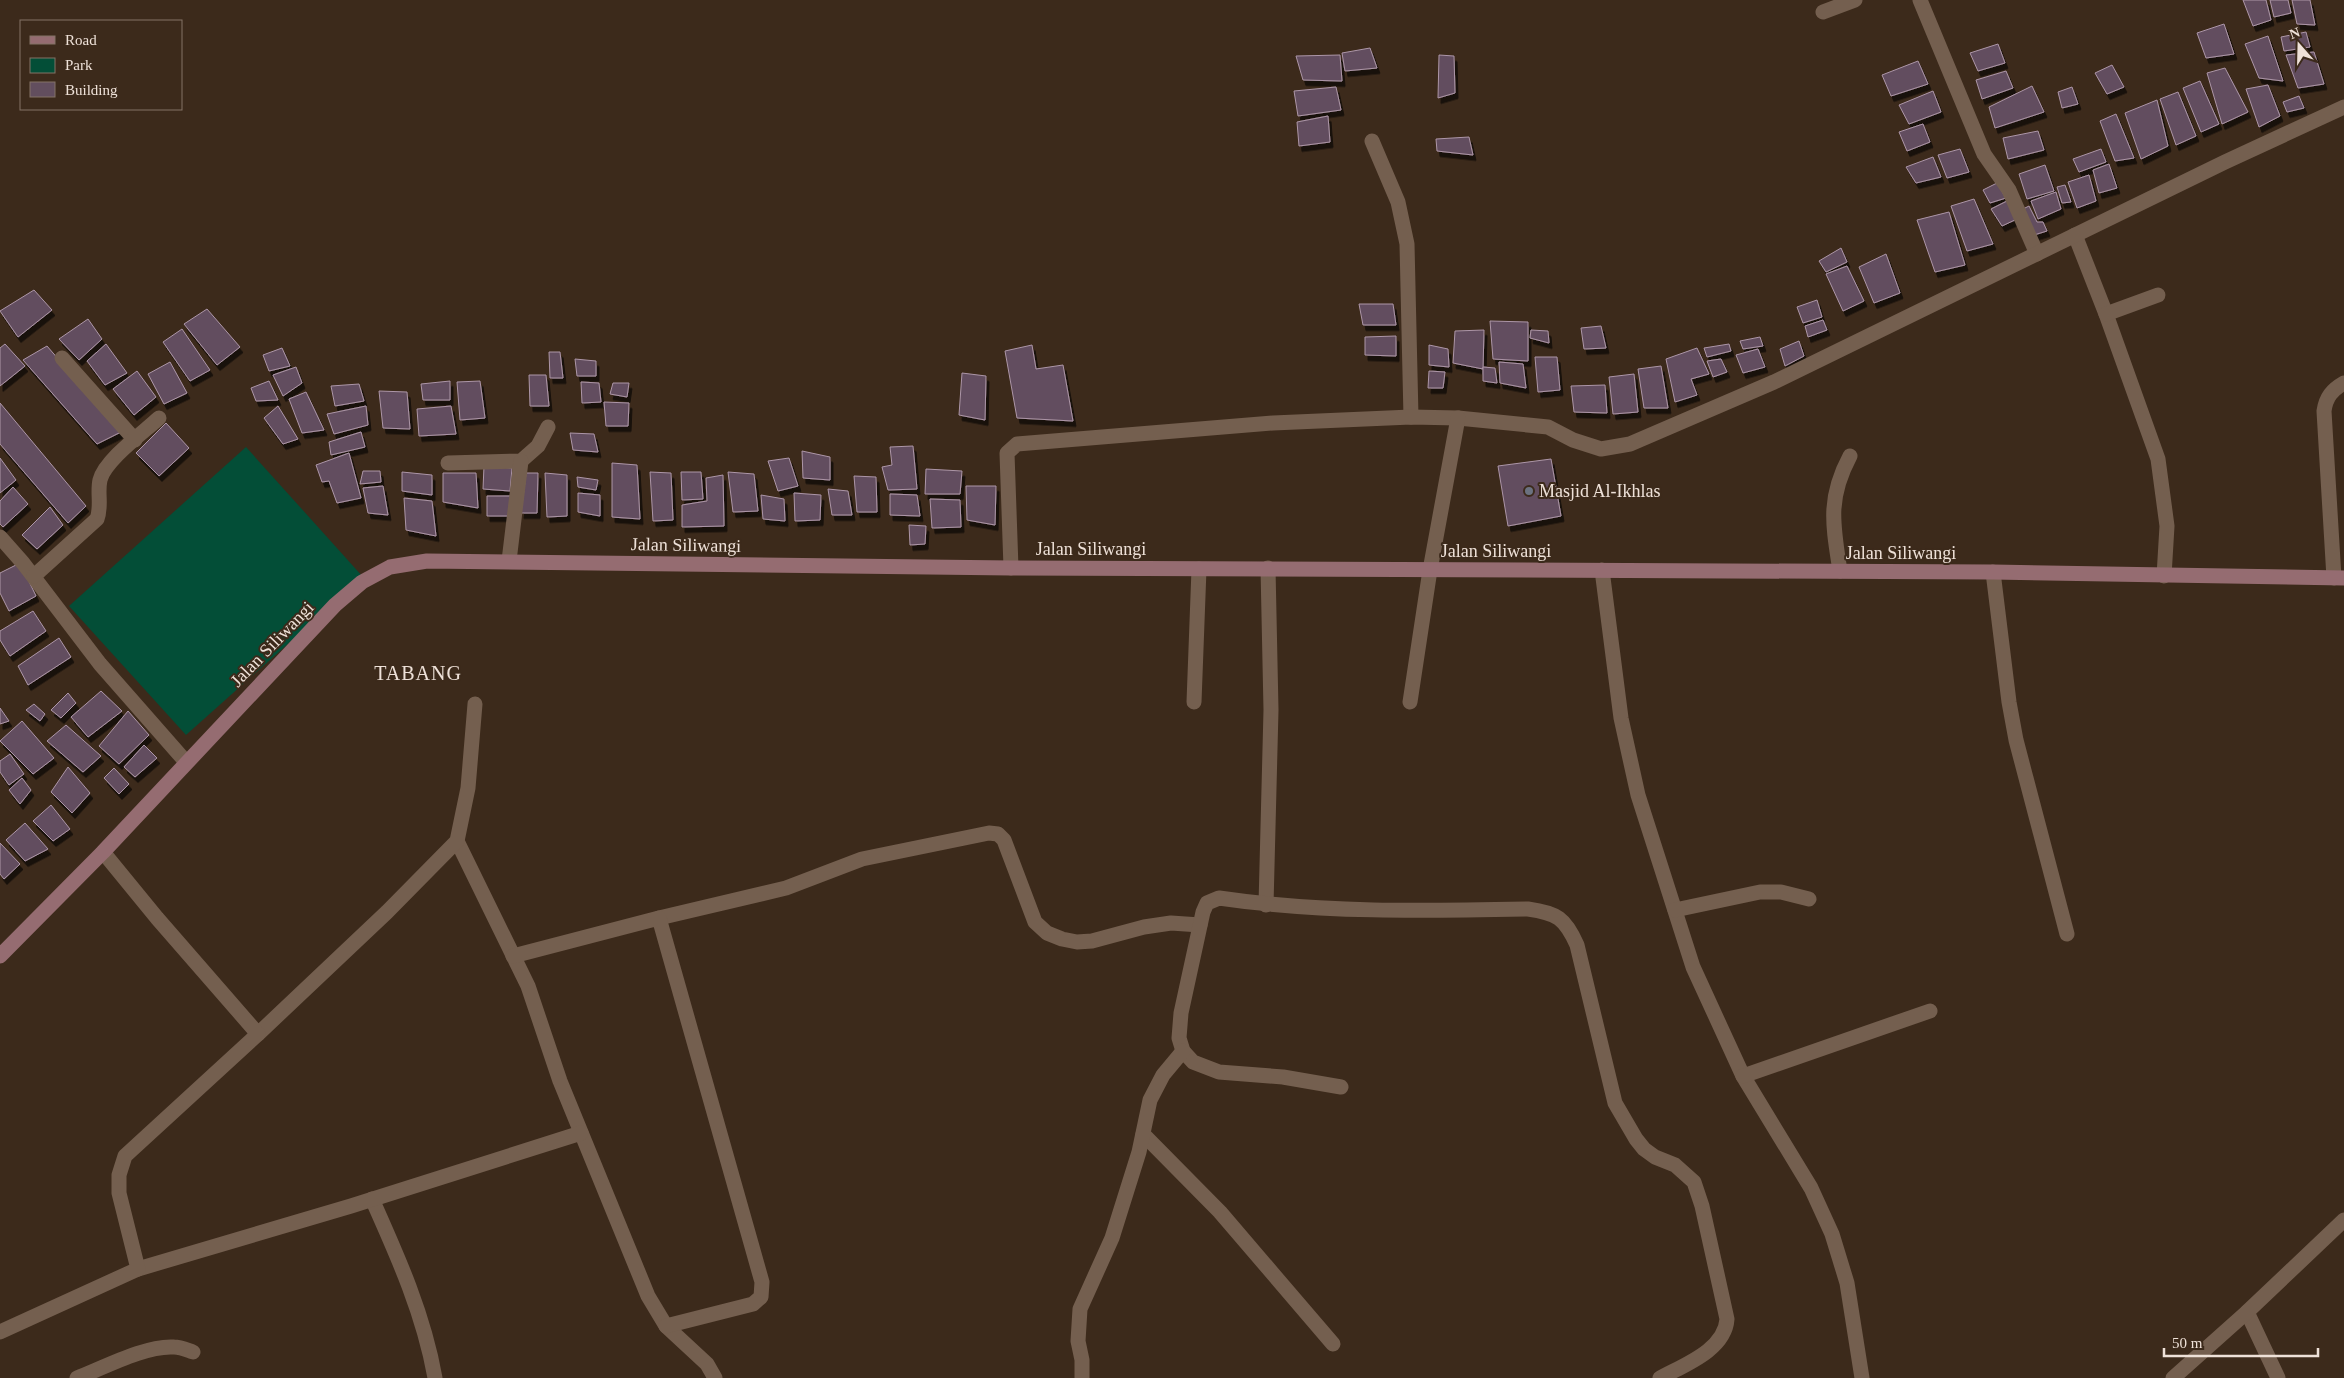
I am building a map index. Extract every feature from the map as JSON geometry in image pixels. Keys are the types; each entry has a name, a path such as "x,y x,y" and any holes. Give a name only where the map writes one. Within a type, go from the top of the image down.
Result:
{"main road":[{"name":"Jalan Siliwangi","path":"0,956 103,852 335,605 362,582 390,567 427,561 1011,568 1993,572 2339,578"}],"street":[{"path":"1823,12 1855,0"},
{"path":"1922,3 1984,154 2009,190 2037,254"},
{"path":"1011,568 1007,454 1017,444 1273,423 1411,417 1458,418 1548,427 1573,440 1601,449 1630,444 1774,382 2075,234 2344,107"},
{"path":"1372,141 1398,202 1407,244 1411,417"},
{"path":"2075,234 2158,459 2167,526 2164,576"},
{"path":"2106,314 2158,294"},
{"path":"62,358 135,440"},
{"path":"2339,578 2324,410 2329,394 2344,383"},
{"path":"34,576 97,518 100,511 100,479 106,467 159,418"},
{"path":"1410,702 1430,570 1458,418"},
{"path":"448,463 521,461 538,446 548,427"},
{"path":"1840,571 1833,529 1834,497 1839,476 1850,456"},
{"path":"509,562 521,461"},
{"path":"0,537 34,576 100,664 186,762"},
{"path":"1266,905 1272,710 1268,568"},
{"path":"1194,702 1199,569"},
{"path":"1602,570 1621,718 1638,795 1693,966 1742,1076 1811,1188 1832,1234 1847,1283 1862,1378"},
{"path":"1993,572 2009,702 2016,740 2067,934"},
{"path":"138,1269 119,1193 119,1175 125,1156 387,912 457,841 468,788 475,704"},
{"path":"513,956 659,918 786,888 862,859 989,833 998,834 1004,840 1035,922 1047,933 1077,942 1092,941 1144,927 1171,923 1200,925"},
{"path":"457,841 528,986 560,1082 648,1296 666,1326 707,1364 715,1378"},
{"path":"103,852 157,918 258,1034"},
{"path":"1675,910 1760,892 1781,892 1809,899"},
{"path":"1341,1087 1283,1077 1219,1072 1193,1062 1183,1051 1179,1038 1181,1013 1200,925 1207,904 1219,898 1266,905 1404,911 1528,909 1547,911 1563,920 1569,926 1577,945 1615,1103 1636,1139 1644,1148 1655,1157 1675,1165 1694,1182 1712,1246 1726,1319 1726,1329 1718,1342 1703,1354 1660,1378"},
{"path":"659,918 762,1282 761,1297 753,1304 666,1326"},
{"path":"1742,1076 1930,1011"},
{"path":"1082,1378 1082,1360 1078,1341 1080,1309 1112,1238 1143,1134 1150,1100 1163,1075 1183,1051"},
{"path":"0,1332 138,1269 372,1199 581,1133"},
{"path":"1143,1134 1220,1212 1333,1344"},
{"path":"372,1199 405,1274 420,1317 435,1378"},
{"path":"2173,1378 2247,1312 2344,1220"},
{"path":"2247,1312 2278,1378"},
{"path":"77,1378 151,1350 174,1347 193,1352"}],"green space":[{"path":"246,447 363,577 186,735 69,606"}],"building":[{"path":"2243,0 2266,0 2271,20 2253,26"},
{"path":"2270,0 2288,0 2291,13 2274,17"},
{"path":"2292,0 2310,0 2315,25 2297,24"},
{"path":"2224,24 2234,54 2206,58 2197,33"},
{"path":"2306,32 2310,47 2284,51 2281,37"},
{"path":"2268,36 2283,81 2259,78 2245,44"},
{"path":"1998,44 2005,63 1978,71 1970,53"},
{"path":"1370,48 1377,68 1345,71 1342,53"},
{"path":"2314,52 2324,84 2298,88 2286,55"},
{"path":"1340,55 1342,81 1303,80 1296,56"},
{"path":"1439,55 1454,56 1455,93 1438,98"},
{"path":"1918,61 1928,84 1891,96 1882,75"},
{"path":"2112,65 2124,87 2107,94 2095,73"},
{"path":"2225,68 2248,112 2222,124 2207,73"},
{"path":"2006,71 2013,88 1982,99 1976,80"},
{"path":"2200,81 2219,124 2201,132 2183,88"},
{"path":"2268,85 2280,116 2259,127 2246,89"},
{"path":"2032,86 2044,112 1995,128 1989,107"},
{"path":"1336,87 1341,110 1298,116 1294,91"},
{"path":"2072,87 2078,104 2062,108 2058,92"},
{"path":"1933,91 1941,112 1909,124 1899,105"},
{"path":"2178,92 2196,136 2176,145 2160,99"},
{"path":"2299,96 2304,108 2287,112 2283,102"},
{"path":"2157,100 2168,146 2141,159 2125,113"},
{"path":"2116,114 2134,158 2115,161 2100,121"},
{"path":"1328,116 1330,142 1299,146 1297,122"},
{"path":"1923,124 1930,142 1907,151 1899,132"},
{"path":"2038,131 2044,150 2008,159 2003,138"},
{"path":"1469,137 1473,155 1437,151 1436,139"},
{"path":"1960,149 1969,172 1947,178 1938,155"},
{"path":"2101,149 2106,162 2079,172 2073,159"},
{"path":"1933,157 1941,177 1916,183 1906,167"},
{"path":"2109,164 2117,188 2099,193 2093,170"},
{"path":"2045,165 2054,191 2027,199 2019,174"},
{"path":"2089,175 2096,201 2077,208 2068,182"},
{"path":"1997,183 2006,198 1990,203 1983,190"},
{"path":"2065,185 2071,202 2062,203 2057,187"},
{"path":"2056,192 2061,209 2038,219 2031,201"},
{"path":"1974,199 1993,244 1967,251 1951,206"},
{"path":"2009,200 2017,219 2002,226 1991,209"},
{"path":"2029,206 2037,222 2043,222 2047,231 2034,235 2023,209"},
{"path":"1949,212 1965,265 1935,272 1917,220"},
{"path":"1841,248 1847,262 1826,272 1819,261"},
{"path":"1886,254 1900,293 1874,303 1859,267"},
{"path":"1847,266 1864,301 1843,311 1826,274"},
{"path":"34,290 52,310 18,337 0,311"},
{"path":"1817,300 1822,317 1803,323 1797,307"},
{"path":"1359,304 1393,304 1396,325 1363,325"},
{"path":"207,309 240,347 217,365 184,324"},
{"path":"88,319 102,339 79,360 59,339"},
{"path":"1823,320 1827,330 1808,337 1805,326"},
{"path":"1490,321 1528,322 1528,361 1493,359"},
{"path":"1601,326 1606,348 1584,349 1581,328"},
{"path":"182,329 210,370 190,381 163,342"},
{"path":"1484,330 1483,369 1453,363 1455,331"},
{"path":"1531,330 1548,331 1549,343 1530,338"},
{"path":"1396,336 1396,356 1365,355 1365,337"},
{"path":"1760,337 1763,346 1743,349 1740,341"},
{"path":"1799,341 1804,356 1785,366 1780,349"},
{"path":"5,344 25,366 0,386 0,348"},
{"path":"106,344 127,373 105,385 87,361"},
{"path":"1729,344 1731,351 1707,357 1704,348"},
{"path":"1032,345 1036,369 1063,365 1073,421 1017,418 1005,351"},
{"path":"1429,345 1448,349 1449,367 1429,365"},
{"path":"47,346 121,432 97,444 23,360"},
{"path":"282,348 290,366 269,371 263,355"},
{"path":"1697,348 1709,374 1691,379 1697,395 1675,402 1666,359"},
{"path":"1758,349 1765,367 1743,373 1736,355"},
{"path":"549,352 560,352 563,378 550,378"},
{"path":"1535,357 1557,357 1560,390 1538,392"},
{"path":"575,359 596,361 596,376 577,376"},
{"path":"1721,359 1727,372 1713,377 1707,361"},
{"path":"170,362 187,393 164,404 148,374"},
{"path":"1499,362 1523,364 1526,388 1500,383"},
{"path":"1661,366 1668,408 1644,408 1638,369"},
{"path":"296,367 302,383 283,396 273,375"},
{"path":"1483,367 1495,368 1497,383 1483,381"},
{"path":"137,371 156,397 134,415 113,389"},
{"path":"1429,371 1445,372 1443,388 1428,388"},
{"path":"962,373 986,376 985,420 959,415"},
{"path":"1634,374 1638,412 1613,414 1609,377"},
{"path":"529,375 546,375 549,406 530,406"},
{"path":"269,381 278,400 256,401 251,388"},
{"path":"450,381 450,400 423,400 421,384"},
{"path":"480,381 485,418 460,420 457,382"},
{"path":"581,382 599,383 601,402 582,403"},
{"path":"613,383 629,383 627,397 610,394"},
{"path":"359,384 364,401 335,406 331,386"},
{"path":"1605,385 1607,413 1574,412 1571,386"},
{"path":"379,391 407,392 410,429 383,428"},
{"path":"306,392 324,430 302,433 289,399"},
{"path":"604,402 629,403 628,426 606,426"},
{"path":"0,403 86,506 68,523 0,444"},
{"path":"278,406 298,439 283,444 264,418"},
{"path":"366,406 368,425 334,434 327,414"},
{"path":"451,406 456,434 419,436 417,409"},
{"path":"166,423 189,448 159,476 136,453"},
{"path":"361,432 365,447 331,455 329,442"},
{"path":"570,433 594,434 598,452 573,450"},
{"path":"913,446 917,489 888,490 882,467 892,465 890,447"},
{"path":"802,451 830,457 830,480 803,478"},
{"path":"349,453 361,498 337,503 329,481 322,482 316,465"},
{"path":"0,458 16,480 0,493"},
{"path":"789,458 798,486 778,491 768,461"},
{"name":"Masjid Al-Ikhlas","path":"1551,459 1561,516 1508,526 1498,466"},
{"path":"612,463 637,465 640,519 612,517"},
{"path":"484,466 512,468 510,491 483,489"},
{"path":"926,469 962,471 960,494 925,494"},
{"path":"363,471 380,471 381,482 360,484"},
{"path":"402,472 432,475 432,495 402,491"},
{"path":"650,472 671,473 673,520 653,521"},
{"path":"681,472 701,472 703,499 682,500"},
{"path":"728,472 754,474 758,511 733,512"},
{"path":"443,473 476,473 478,508 443,502"},
{"path":"526,473 538,473 537,513 521,513"},
{"path":"545,473 567,475 567,516 547,517"},
{"path":"723,475 724,526 682,527 682,505 707,501 706,478"},
{"path":"854,476 876,477 877,512 857,512"},
{"path":"577,477 598,480 596,490 578,487"},
{"path":"383,486 388,515 368,513 363,488"},
{"path":"966,486 996,486 995,525 967,520"},
{"path":"13,487 28,504 3,527 0,524 0,501"},
{"path":"828,489 848,491 852,515 832,515"},
{"path":"578,493 600,495 600,516 578,512"},
{"path":"794,493 821,495 820,520 795,521"},
{"path":"890,494 917,495 920,516 890,515"},
{"path":"761,495 784,499 785,521 763,519"},
{"path":"487,496 511,496 510,516 487,516"},
{"path":"404,498 432,501 436,536 406,530"},
{"path":"930,499 960,500 961,527 932,528"},
{"path":"50,507 63,525 37,549 22,535"},
{"path":"909,525 926,526 925,544 910,545"},
{"path":"20,563 36,596 9,611 0,593 0,573"},
{"path":"33,611 46,631 10,656 0,640 0,631"},
{"path":"59,638 71,657 28,685 18,666"},
{"path":"101,691 122,711 88,737 71,717"},
{"path":"68,693 76,703 61,718 51,710"},
{"path":"34,704 45,714 40,721 26,710"},
{"path":"0,708 9,721 0,724"},
{"path":"128,711 149,735 119,764 99,746"},
{"path":"22,721 54,758 33,774 0,741"},
{"path":"66,725 101,756 83,772 47,741"},
{"path":"144,745 157,758 135,777 124,767"},
{"path":"10,754 24,774 9,785 0,772 0,761"},
{"path":"68,767 90,793 72,813 51,792"},
{"path":"114,768 129,784 119,794 104,778"},
{"path":"22,778 31,790 20,804 9,790"},
{"path":"51,805 70,829 53,841 33,821"},
{"path":"25,823 48,849 25,861 6,840"},
{"path":"0,843 20,864 4,879 0,874"}],"place":[{"name":"Masjid Al-Ikhlas","path":"1529,491"}],"district":[{"name":"TABANG","path":"418,673"}]}
